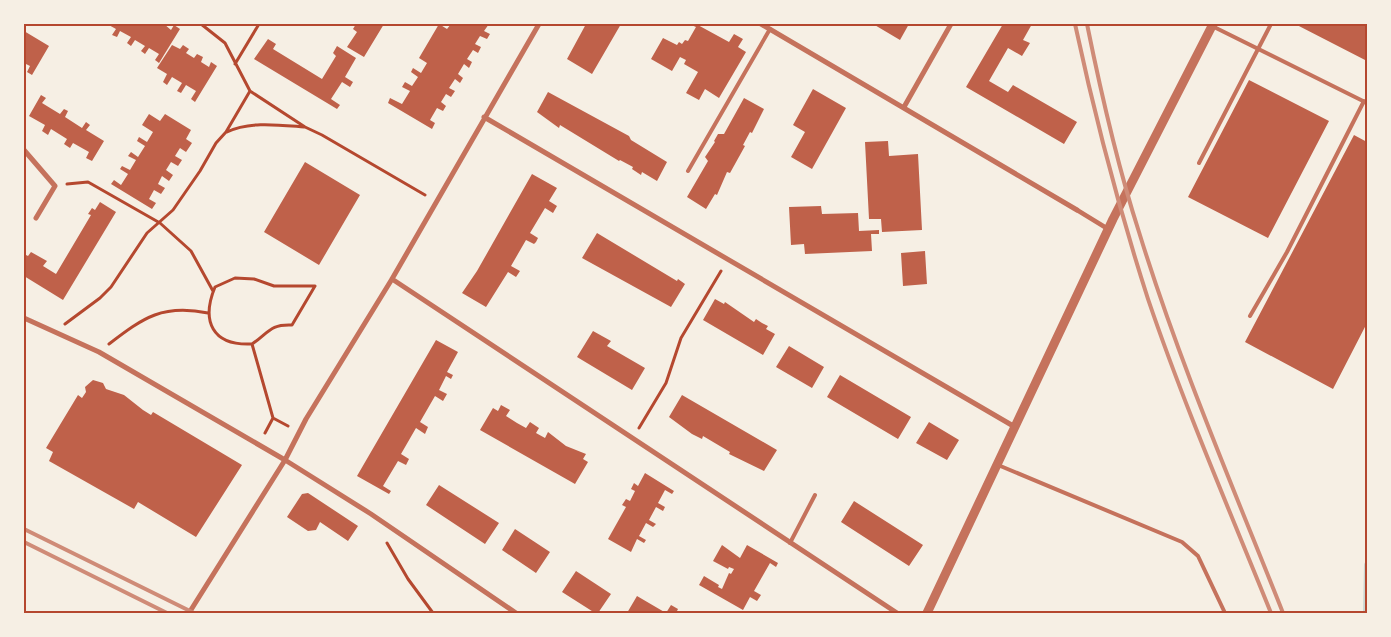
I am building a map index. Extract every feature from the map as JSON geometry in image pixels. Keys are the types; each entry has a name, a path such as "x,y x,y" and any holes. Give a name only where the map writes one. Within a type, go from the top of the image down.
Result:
{"street":[{"path":"189,613 285,460 392,279 538,24"},
{"path":"761,24 1108,229"},
{"path":"904,107 951,24"},
{"path":"927,613 1108,229 1212,25"},
{"path":"484,117 1015,428"},
{"path":"24,150 55,186 36,218"},
{"path":"392,279 897,613"},
{"path":"24,318 99,352 285,460 371,514 514,613"}],"lane":[{"path":"1199,163 1270,24"},
{"path":"1212,25 1366,102 1287,252 1250,316"},
{"path":"688,171 770,29"},
{"path":"998,465 1182,542 1198,556 1225,613"},
{"path":"790,543 815,495"}],"path":[{"path":"201,24 225,44 250,91 305,127 436,201"},
{"path":"235,64 259,24"},
{"path":"55,332 100,298 110,287 147,233 160,223 187,192 250,91"},
{"path":"226,132 237,127 263,125 305,127"},
{"path":"55,186 88,182 160,223 191,251 214,292"},
{"path":"633,439 666,383 681,338 727,259"},
{"path":"235,278 254,279 268,286 315,286 292,325 278,324 271,327 252,344 241,345 221,336 212,327 208,313 215,287 235,278"},
{"path":"99,352 145,317 168,310 190,310 208,313"},
{"path":"252,344 273,418 259,445"},
{"path":"273,418 300,432"},
{"path":"385,539 408,579 433,613"}],"building":[{"path":"107,24 164,24 171,30 174,25 180,29 159,63 155,60 159,54 149,48 145,54 141,51 145,46 135,40 131,46 127,43 131,37 120,31 117,37 112,35 116,29"},
{"path":"356,24 360,26 362,24 384,24 364,57 347,47 357,32 353,29"},
{"path":"439,24 447,29 451,24 489,24 484,31 490,34 487,39 480,36 475,44 481,47 478,53 473,50 467,59 472,62 469,68 464,64 458,74 463,78 460,83 455,79 449,88 455,91 451,97 446,94 441,102 446,106 443,111 437,108 430,120 435,123 432,129 388,103 390,98 402,104 410,91 402,87 405,82 412,86 418,77 411,72 413,68 421,73 427,63 419,58"},
{"path":"586,24 621,24 592,74 567,59"},
{"path":"689,24 696,24 729,42 734,34 743,39 738,47 746,52 719,98 705,89 699,100 686,93 698,72 684,64 686,60 680,57 672,71 651,59 663,38 677,45 679,42 682,44 685,40 688,41 696,27"},
{"path":"873,24 909,24 900,40"},
{"path":"1003,24 1032,24 1023,40 1030,43 1022,56 1008,48 989,81 1008,92 1013,85 1077,122 1064,144 966,87"},
{"path":"1295,24 1367,24 1367,61"},
{"path":"24,31 49,46 32,75 27,72 30,66 24,63"},
{"path":"268,39 276,44 273,49 322,79 336,56 333,53 337,46 356,58 345,77 353,82 350,87 342,82 331,99 340,105 337,109 254,59"},
{"path":"172,45 180,49 183,45 189,49 186,53 194,58 197,54 203,57 201,62 209,67 211,62 217,66 195,102 191,99 196,91 186,85 181,93 177,91 182,83 172,77 167,85 163,82 167,74 157,68"},
{"path":"1249,80 1329,121 1268,238 1188,197"},
{"path":"813,89 846,108 812,169 791,157 805,132 793,125"},
{"path":"548,92 629,136 631,140 667,162 657,181 642,172 641,175 632,169 633,167 619,161 560,125 559,128 537,112"},
{"path":"41,95 46,98 42,103 60,114 64,109 68,111 65,117 82,128 86,122 90,125 86,130 104,141 92,161 86,158 89,152 73,143 70,148 64,144 67,139 51,129 48,135 42,131 45,125 29,116"},
{"path":"744,98 764,109 752,133 750,132 743,145 745,146 730,173 727,172 717,195 715,194 706,209 687,197 708,161 705,157 718,134 724,134"},
{"path":"149,114 160,121 165,114 191,130 186,139 192,143 186,152 180,148 175,156 182,160 178,166 171,162 166,170 173,175 169,181 162,176 158,184 165,188 161,194 154,190 149,199 156,203 152,209 111,184 114,180 121,185 128,174 120,169 122,166 130,170 136,160 128,156 131,152 138,157 145,146 137,141 139,137 147,142 153,132 142,125"},
{"path":"1354,135 1367,142 1367,323 1333,389 1245,342"},
{"path":"888,141 889,156 918,154 922,230 882,232 881,219 869,219 865,142"},
{"path":"305,162 360,195 319,265 264,232"},
{"path":"532,174 557,188 549,201 557,206 553,213 545,208 530,233 538,238 536,242 534,244 526,240 511,266 520,271 516,277 508,272 486,307 462,293 477,271"},
{"path":"100,202 116,212 63,300 24,276 24,254 28,256 31,252 47,261 43,266 56,274 91,215 88,214 92,208 95,210"},
{"path":"821,206 822,214 858,213 859,231 879,230 879,234 871,234 872,251 805,254 804,244 791,245 789,207"},
{"path":"597,233 685,284 671,307 582,258"},
{"path":"925,251 927,284 903,286 901,253"},
{"path":"715,299 724,304 725,302 754,322 756,319 768,326 766,329 775,334 763,355 703,320"},
{"path":"593,331 611,341 607,346 645,368 632,390 577,357"},
{"path":"436,340 458,352 447,372 453,375 451,379 446,376 439,390 447,394 443,401 435,396 420,422 428,427 425,434 416,428 401,454 409,459 406,465 398,461 383,486 391,491 389,494 357,476"},
{"path":"789,346 824,367 812,388 776,367"},
{"path":"840,375 911,417 898,439 827,397"},
{"path":"93,380 103,383 106,389 124,395 151,415 153,412 242,465 196,537 138,502 134,509 49,461 53,452 46,448 78,395 82,398 86,392 85,387"},
{"path":"682,395 777,450 764,471 729,454 730,452 703,436 702,439 692,434 669,417"},
{"path":"501,405 510,410 506,416 517,423 526,428 530,422 539,428 536,433 545,438 548,432 566,446 586,454 583,459 588,462 575,484 480,430 493,408 498,411"},
{"path":"929,422 959,440 947,460 916,443"},
{"path":"645,473 674,491 672,494 665,490 658,503 665,507 663,511 656,507 649,520 656,524 653,527 646,523 639,536 646,540 644,543 637,539 631,552 608,539 626,507 622,505 626,499 630,501 635,491 631,489 634,483 638,486"},
{"path":"439,485 499,523 485,544 426,505"},
{"path":"308,493 358,526 348,541 320,522 316,530 308,531 287,517 302,494"},
{"path":"854,501 923,545 909,566 841,522"},
{"path":"515,529 550,552 536,573 502,550"},
{"path":"722,545 740,558 747,545 778,563 776,567 770,563 754,591 761,595 757,601 750,597 743,610 699,585 704,576 722,589 729,573 731,574 734,569 729,567 728,569 713,561"},
{"path":"576,571 611,594 598,613 595,613 562,592"},
{"path":"637,596 666,613 627,613"},
{"path":"671,605 678,609 676,613 666,613"}],"waterway":[{"path":"1366,613 1367,565"}],"railway":[{"path":"1075,24 1108,163 1148,299 1192,418 1271,613"},
{"path":"1087,24 1117,154 1155,281 1207,424 1283,613"},
{"path":"24,529 194,613"},
{"path":"24,542 167,613"}]}
